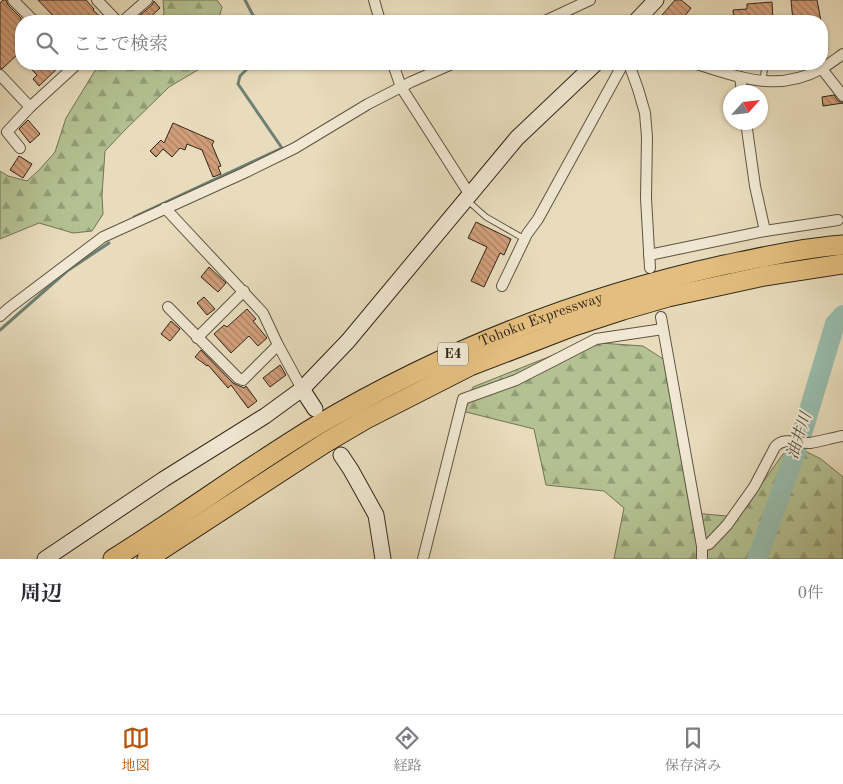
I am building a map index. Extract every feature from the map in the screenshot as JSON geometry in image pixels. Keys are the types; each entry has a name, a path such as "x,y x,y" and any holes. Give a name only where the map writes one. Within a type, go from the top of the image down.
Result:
{"highway":[{"name":"Tohoku Expressway","path":"113,559 315,427 413,373 508,330 568,308 663,280 760,258 838,245"},
{"name":"Tohoku Expressway","path":"147,559 333,438 470,366 574,326 623,310 707,288 764,276 834,265"}],"street":[{"path":"13,0 28,15"},
{"path":"97,0 111,15"},
{"path":"130,15 147,0"},
{"path":"374,0 378,15"},
{"path":"558,15 590,0"},
{"path":"642,15 656,0"},
{"path":"828,65 843,54"},
{"path":"20,148 7,132 30,107 70,70"},
{"path":"395,70 401,87 468,197"},
{"path":"0,316 103,237 295,148 368,104 439,70"},
{"path":"45,559 164,479 265,416 302,389 348,341 517,138 589,70"},
{"path":"502,286 527,234 538,218 620,70"},
{"path":"631,70 644,113 647,136 646,198 650,268"},
{"path":"716,70 763,82 784,82 819,70"},
{"path":"823,70 843,96"},
{"path":"0,75 30,107"},
{"path":"740,77 741,85"},
{"path":"747,130 755,186 766,231"},
{"path":"165,208 264,314 278,345 315,409"},
{"path":"649,256 766,231 838,220"},
{"path":"198,338 244,291"},
{"path":"168,307 238,378 243,380 278,345"},
{"path":"661,317 702,546 702,559"},
{"path":"423,559 463,399 516,380 596,339 663,329"},
{"path":"702,546 709,544 727,525 754,487 778,443 789,441 809,443 843,436"},
{"path":"341,455 376,514 383,559"}],"lane":[{"path":"763,82 764,70"},
{"path":"468,197 486,217 521,237 527,234"}],"green space":[{"path":"163,0 217,0 222,7 220,15 164,14"},
{"path":"95,70 198,70 169,87 105,151 102,195 103,214 92,231 73,233 39,223 0,239 0,171 8,176 27,181 55,152 66,118"},
{"path":"586,342 643,346 671,364 693,513 738,517 783,454 795,449 805,451 821,459 843,477 843,559 614,559 624,508 604,491 546,485 534,429 462,411 473,387"}],"building":[{"path":"6,0 8,5 18,15 15,15 15,57 2,69 0,68 0,3"},
{"path":"38,0 86,0 98,15 52,15"},
{"path":"675,0 681,0 691,8 686,15 662,15"},
{"path":"791,0 817,0 820,15 792,15"},
{"path":"154,1 160,8 152,15 140,15"},
{"path":"772,2 773,15 733,15 733,10 747,9 747,4"},
{"path":"32,70 56,70 39,86 33,79 37,75"},
{"path":"834,95 838,101 843,103 823,106 822,97"},
{"path":"28,120 40,134 30,143 19,129"},
{"path":"173,123 214,141 212,145 221,166 218,167 221,174 213,177 202,150 187,144 185,150 180,148 172,157 163,149 156,157 150,151 161,140 164,143"},
{"path":"19,156 32,164 23,178 10,170"},
{"path":"476,222 511,239 504,255 500,253 484,287 471,281 487,247 468,238"},
{"path":"209,267 226,283 218,292 201,277"},
{"path":"204,297 215,309 207,315 197,303"},
{"path":"247,309 256,319 253,321 267,338 258,346 249,336 231,353 214,334 224,325 227,327"},
{"path":"171,321 180,329 170,341 161,334"},
{"path":"201,350 233,383 244,388 246,386 257,401 248,408 231,385 228,388 208,365 195,357"},
{"path":"280,365 286,375 270,387 263,378"}],"waterway":[{"path":"245,0 253,15"},
{"path":"134,217 282,148 238,84 240,76 246,70"},
{"path":"0,330 67,271 109,243"},
{"name":"油井川","path":"757,559 801,437 835,324 843,315"}]}
